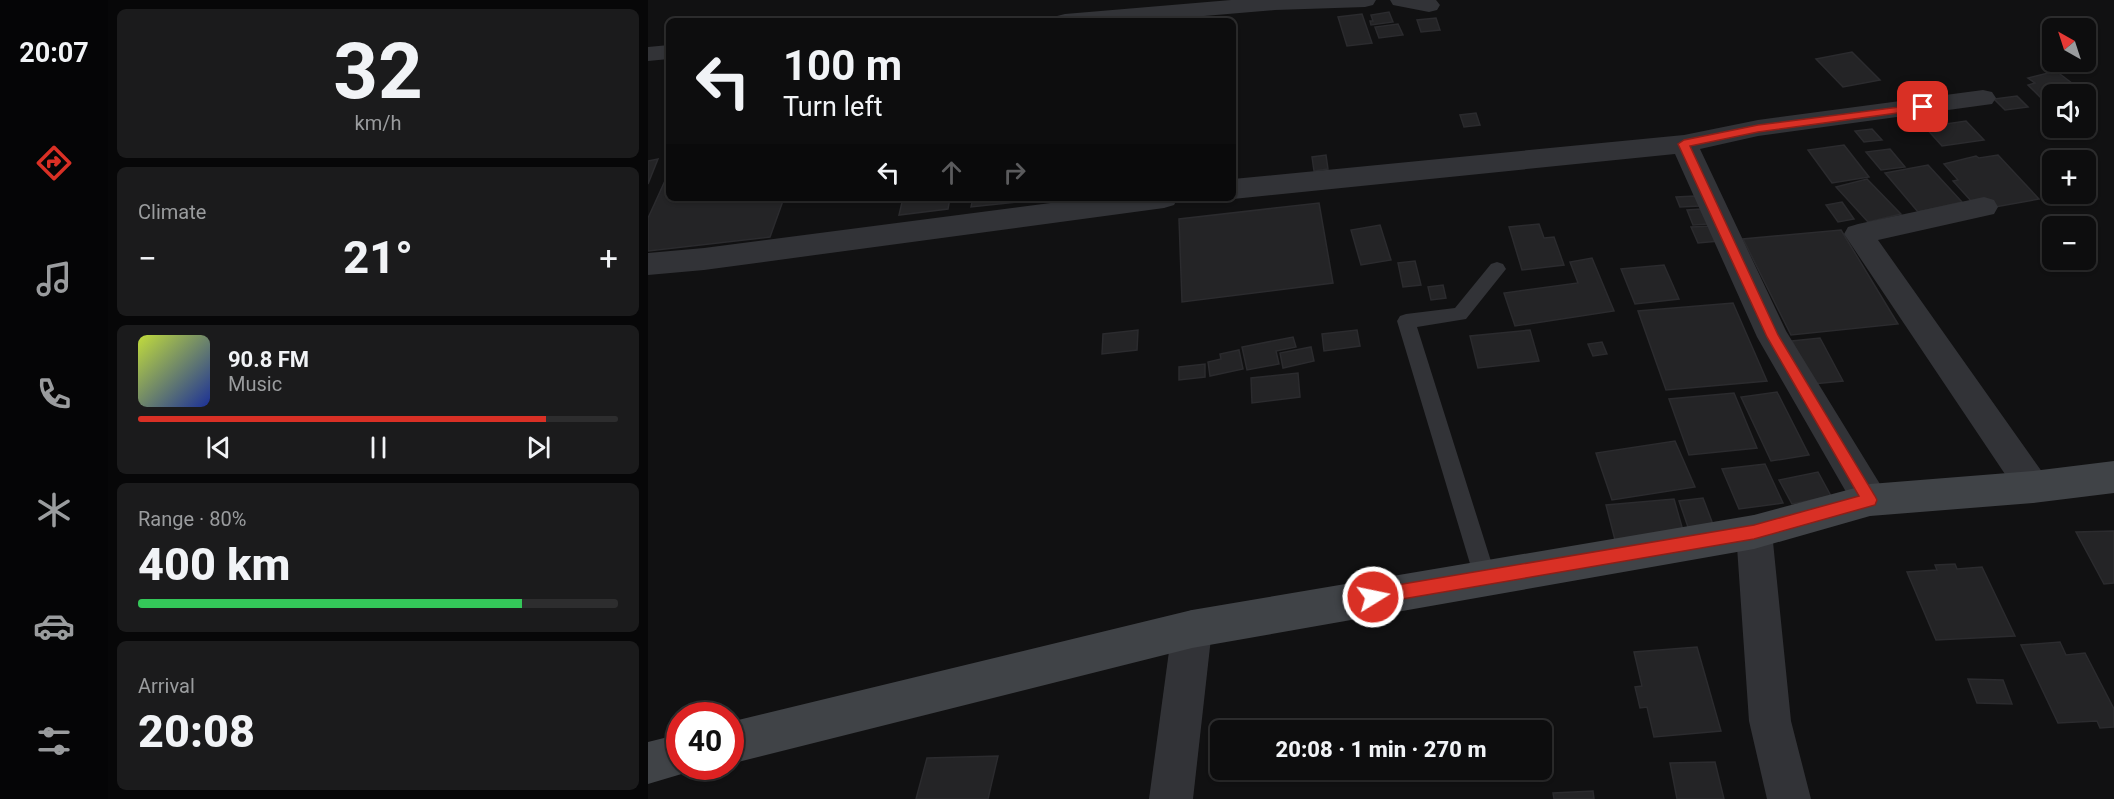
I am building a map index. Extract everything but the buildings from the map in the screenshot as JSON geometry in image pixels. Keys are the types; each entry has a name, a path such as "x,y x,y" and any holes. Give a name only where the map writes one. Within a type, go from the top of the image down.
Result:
{"street":[{"path":"1100,18 1275,3 1365,0"},
{"path":"1401,0 1429,5"},
{"path":"648,54 666,52"},
{"path":"1236,189 1684,144 1758,128 1983,98"},
{"path":"1684,144 1773,337 1870,500"},
{"path":"648,264 704,259 1141,201"},
{"path":"1984,207 1858,234 2033,487"},
{"path":"744,739 1192,629 1754,532 1870,500 2033,487 2114,477"},
{"path":"1754,532 1770,721 1789,799"},
{"path":"1171,799 1192,629"},
{"path":"648,763 666,758"}],"lane":[{"path":"1485,577 1406,321 1460,314 1497,269"}],"route":[{"path":"1373,597 1754,532 1870,500 1773,337 1684,144 1758,128 1923,107"}]}
